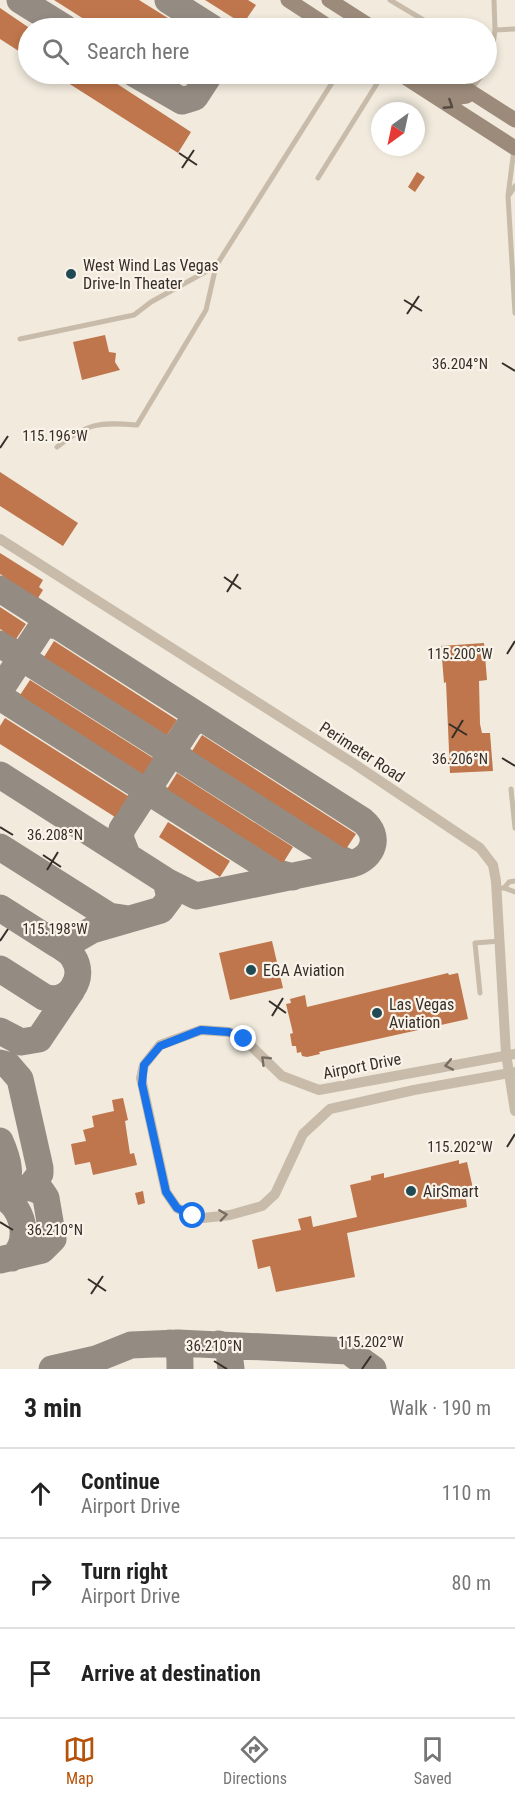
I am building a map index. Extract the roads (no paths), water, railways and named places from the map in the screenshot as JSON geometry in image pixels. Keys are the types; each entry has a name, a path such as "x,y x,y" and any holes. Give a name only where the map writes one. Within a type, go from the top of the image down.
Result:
{"main road":[{"path":"288,0 316,18"},
{"path":"329,0 357,18"},
{"path":"417,84 514,148"},
{"path":"439,84 460,97 467,96 470,91"},
{"path":"459,84 515,120"}],"street":[{"name":"Perimeter Road","path":"0,539 472,840 493,865 501,888 500,940 515,1111"},
{"name":"Airport Drive","path":"511,1054 319,1090 282,1076 244,1039 229,1032 201,1030 160,1046 144,1065 141,1078 166,1192 177,1208 203,1218 230,1215 262,1206 275,1194 303,1134 330,1109 414,1090 512,1073"}],"lane":[{"path":"390,0 420,18"},
{"path":"494,0 495,18"},
{"path":"497,30 515,29"},
{"path":"57,447 81,428 109,422 137,425 206,310 216,266 332,84"},
{"path":"318,178 377,84"},
{"path":"470,91 475,84"},
{"path":"514,148 508,196 515,313"},
{"path":"508,196 515,186"},
{"path":"20,339 134,315 151,302 216,266"},
{"path":"511,789 515,828"},
{"path":"501,888 515,881"},
{"path":"501,888 515,892"},
{"path":"480,993 475,943 500,940"}],"place":[{"name":"West Wind Las Vegas Drive-In Theater","path":"71,274"},
{"name":"EGA Aviation","path":"251,970"},
{"name":"Las Vegas Aviation","path":"377,1013"},
{"name":"AirSmart","path":"411,1191"}]}
